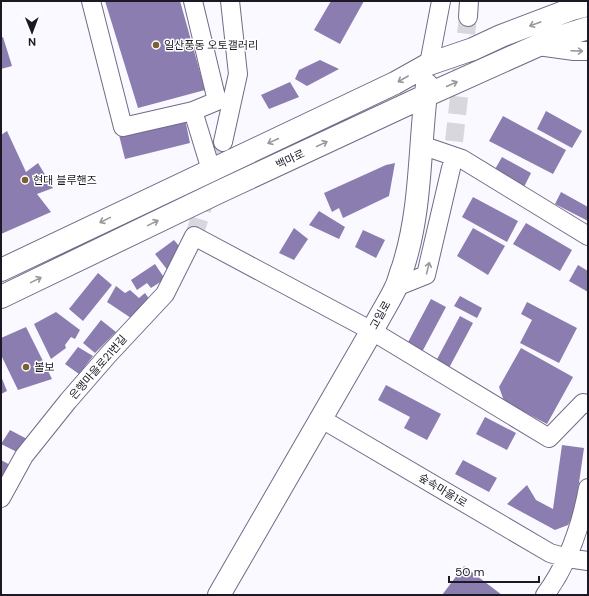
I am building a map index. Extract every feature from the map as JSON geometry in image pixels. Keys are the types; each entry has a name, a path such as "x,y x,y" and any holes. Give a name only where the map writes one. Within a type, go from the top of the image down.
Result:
{"main road":[{"path":"1,270 395,83 429,64 473,49 501,36 580,7"},
{"name":"백마로","path":"1,296 425,96 538,46 585,29"},
{"name":"고일로","path":"219,595 396,287 408,251 415,216 420,180 421,145 429,64"}],"street":[{"path":"91,1 124,127 193,110 217,101 193,1"},
{"path":"223,142 238,74 230,1"},
{"name":"고일로","path":"429,64 441,1"},
{"path":"538,46 574,51 588,51"},
{"path":"193,110 211,170"},
{"path":"421,145 588,236"},
{"path":"396,287 426,275 444,200 456,164"},
{"name":"은행마을로21번길","path":"1,498 24,456 88,378 165,294 194,236 372,331"},
{"path":"372,331 549,438 583,403 588,404"},
{"name":"숲속마을1로","path":"320,418 550,553 567,558 588,561"},
{"path":"545,595 554,583 567,558 581,521 588,488"}],"building":[{"name":"일산풍동 오토갤러리","path":"105,1 180,1 205,90 138,108"},
{"path":"331,1 364,1 340,44 314,30"},
{"path":"3,37 12,66 1,69 1,38"},
{"path":"320,60 339,69 307,86 295,79 299,70"},
{"path":"290,82 299,97 269,109 261,95"},
{"path":"546,111 582,131 572,148 537,129"},
{"path":"503,116 566,150 553,174 489,141"},
{"path":"185,119 190,143 125,159 119,135"},
{"name":"현대 블루핸즈","path":"7,131 26,172 38,163 53,188 37,194 51,212 1,234 1,135"},
{"path":"502,157 531,173 524,187 494,171"},
{"path":"395,163 389,196 343,218 339,208 332,212 324,193 386,165"},
{"path":"561,192 588,207 588,221 555,204"},
{"path":"473,197 518,221 507,242 462,217"},
{"path":"319,211 345,227 339,239 309,225"},
{"path":"526,223 572,250 560,271 513,244"},
{"path":"294,228 308,239 294,260 279,253"},
{"path":"473,228 505,246 488,275 457,256"},
{"path":"363,230 385,240 376,258 355,247"},
{"path":"174,240 180,247 169,272 155,254"},
{"path":"155,264 165,279 151,288 147,283 137,290 131,280"},
{"path":"578,265 588,271 588,292 569,281"},
{"path":"98,273 112,285 83,321 69,309"},
{"path":"116,286 125,293 130,290 139,298 145,293 150,300 131,318 107,302"},
{"path":"460,296 482,308 477,318 454,306"},
{"path":"431,299 446,307 422,352 407,344"},
{"path":"527,302 577,328 559,363 520,343 532,320 521,314"},
{"path":"56,312 80,330 75,339 71,337 65,345 66,348 51,359 34,324"},
{"path":"460,316 473,323 449,368 436,361"},
{"path":"101,320 116,332 95,353 83,343"},
{"name":"볼보","path":"26,327 52,379 18,390 1,355 1,338"},
{"path":"78,347 93,356 79,374 65,364"},
{"path":"521,348 573,377 547,424 504,401 499,387"},
{"path":"1,376 7,391 1,394"},
{"path":"386,385 441,414 427,440 404,428 410,417 378,400"},
{"path":"485,417 516,433 507,450 476,434"},
{"path":"10,430 29,440 19,453 1,444"},
{"path":"562,445 584,448 575,511 568,525 555,530 507,504 527,485 536,500 553,509"},
{"path":"1,460 12,466 4,480 1,478"},
{"path":"463,460 497,478 489,492 455,474"},
{"path":"464,566 502,595 442,595"}],"tunnel":[{"path":"451,168 468,17"},
{"path":"194,236 223,142"}],"place":[{"name":"일산풍동 오토갤러리","path":"156,45"},
{"name":"현대 블루핸즈","path":"25,180"},
{"name":"볼보","path":"26,367"}]}
